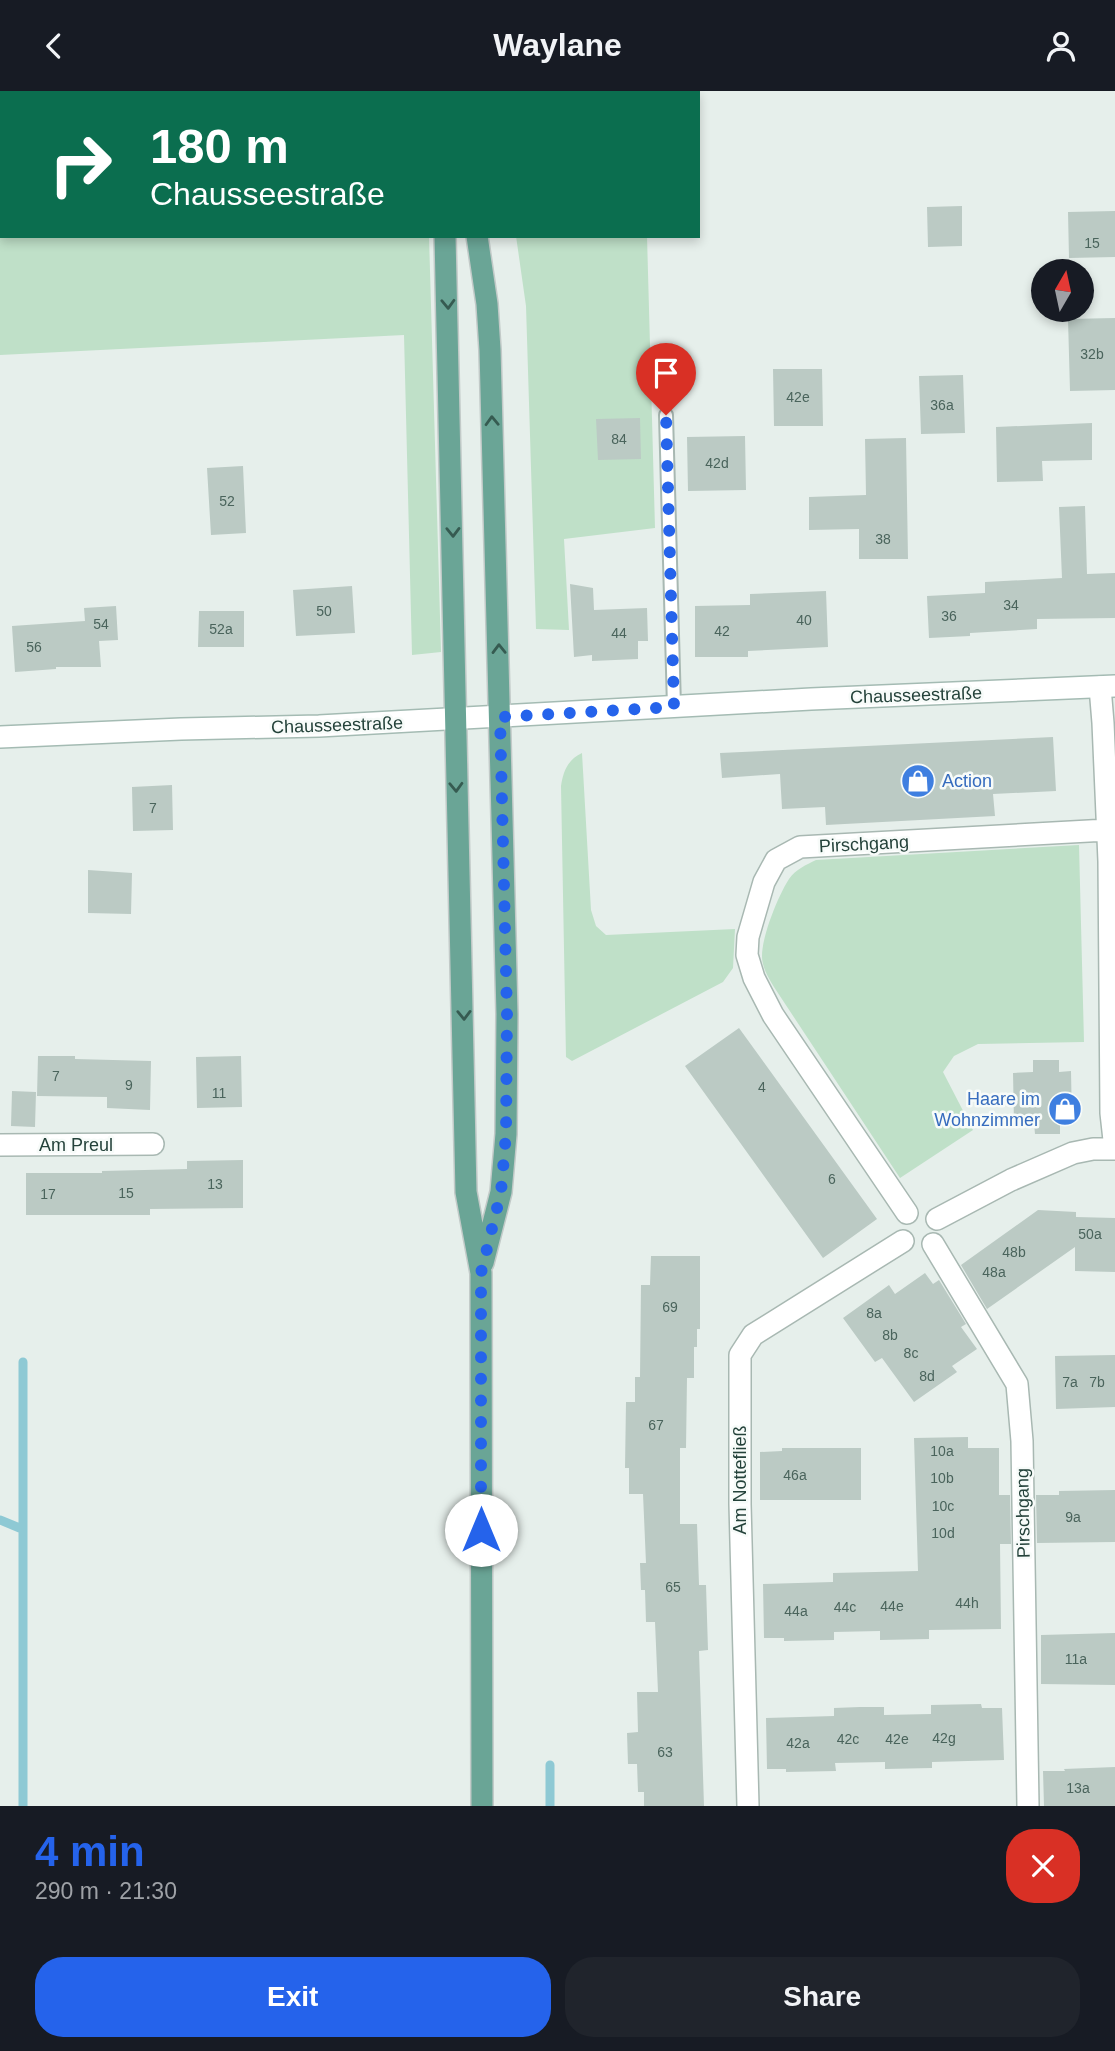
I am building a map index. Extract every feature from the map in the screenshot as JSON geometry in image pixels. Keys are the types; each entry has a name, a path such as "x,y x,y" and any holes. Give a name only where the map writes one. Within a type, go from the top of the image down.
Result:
{"main road":[{"path":"445,238 466,1192 481,1273 482,1806"},
{"path":"477,238 487,304 490,350 507,1014 506,1134 501,1192 481,1273"}],"street":[{"name":"Chausseestraße","path":"0,737 319,726 1107,686"},
{"path":"937,1219 1011,1180 1073,1153 1115,1149 1111,1113 1109,875 1103,723 1107,686"},
{"name":"Pirschgang","path":"907,1213 773,1015 754,978 747,955 748,937 764,882 776,860 800,847 1107,831"},
{"name":"Am Preul","path":"0,1145 153,1144"},
{"path":"924,1209 937,1219 939,1233 933,1244 926,1249 909,1247 902,1241 899,1226 907,1213 924,1209"},
{"name":"Am Nottefließ","path":"748,1806 740,1504 740,1355 752,1335 902,1241"},
{"name":"Pirschgang","path":"933,1244 1017,1384 1022,1441 1028,1806"}],"lane":[{"path":"666,415 674,707"}],"green space":[{"path":"0,238 429,238 441,652 412,655 404,335 0,355"},
{"path":"516,238 647,238 655,528 564,539 569,630 536,629 526,306"},
{"path":"582,753 591,910 596,926 606,935 735,929 733,968 723,982 572,1061 566,1057 561,786 567,767"},
{"path":"1079,845 1084,1042 978,1044 954,1056 943,1072 973,1130 900,1178 764,968 762,956 765,938 771,916 785,886 795,873 816,860"}],"building":[{"path":"962,206 962,246 928,247 927,207"},
{"path":"1115,211 1115,257 1069,258 1068,212"},
{"path":"1094,318 1115,318 1115,390 1070,391 1068,322 1094,322"},
{"path":"773,369 822,369 823,426 774,426"},
{"path":"963,375 965,433 921,434 919,376"},
{"path":"640,418 641,459 598,460 596,419"},
{"path":"1092,423 1092,460 1042,461 1043,481 997,482 996,427"},
{"path":"745,436 746,490 688,491 687,437"},
{"path":"906,438 908,559 859,559 859,529 809,530 809,497 866,495 865,439"},
{"path":"243,466 246,533 211,535 207,468"},
{"path":"1085,506 1087,574 1115,573 1115,618 1037,619 1037,629 929,638 927,596 985,593 985,582 1062,578 1059,507"},
{"path":"570,584 593,588 594,610 647,608 648,641 638,641 638,659 592,661 592,655 574,657"},
{"path":"352,586 355,633 296,636 293,590"},
{"path":"826,591 828,647 748,651 748,657 695,657 695,606 750,605 750,594"},
{"path":"116,606 118,640 99,641 101,667 56,667 15,672 12,626 85,621 84,608"},
{"path":"199,611 244,611 244,647 198,647"},
{"name":"Action","path":"1053,737 1056,791 993,794 995,816 826,825 825,807 782,809 780,774 722,778 720,753"},
{"path":"172,785 173,830 133,831 132,787"},
{"path":"88,870 132,873 131,914 88,913"},
{"path":"739,1028 877,1219 823,1258 685,1066"},
{"path":"38,1056 151,1061 150,1110 107,1108 107,1097 37,1096"},
{"path":"241,1056 242,1107 197,1108 196,1057"},
{"path":"1033,1060 1059,1060 1059,1072 1071,1071 1072,1122 1060,1123 1060,1134 1035,1134 1034,1123 1014,1123 1013,1073 1033,1072"},
{"path":"12,1091 36,1092 35,1127 11,1126"},
{"path":"243,1160 243,1208 150,1209 150,1215 26,1215 26,1173 187,1169 187,1161"},
{"path":"1038,1210 1076,1212 1076,1217 1115,1218 1115,1272 1075,1271 1075,1247 987,1309 961,1265"},
{"path":"651,1256 700,1256 700,1329 697,1329 697,1347 694,1347 694,1378 687,1378 686,1448 680,1448 680,1524 697,1524 699,1585 706,1585 708,1650 699,1651 704,1806 644,1806 644,1792 638,1792 637,1764 628,1764 627,1733 638,1732 637,1692 658,1692 655,1622 646,1622 645,1590 641,1590 640,1563 646,1563 643,1494 629,1494 629,1468 625,1468 626,1402 635,1402 635,1377 640,1377 641,1285 650,1285"},
{"path":"925,1273 933,1284 939,1280 966,1324 961,1327 977,1349 952,1366 957,1372 914,1402 882,1358 875,1362 843,1318 889,1285 895,1294"},
{"path":"1115,1355 1115,1407 1056,1409 1055,1356"},
{"path":"968,1437 968,1448 999,1448 999,1495 1010,1495 1011,1544 1000,1544 1001,1629 929,1630 929,1639 880,1640 880,1631 834,1632 834,1640 784,1641 784,1638 764,1638 763,1584 833,1582 833,1573 918,1571 914,1438"},
{"path":"782,1448 861,1448 861,1500 760,1500 760,1452 782,1451"},
{"path":"1115,1490 1115,1542 1037,1543 1036,1495 1059,1495 1059,1491"},
{"path":"1115,1633 1115,1685 1041,1684 1041,1635"},
{"path":"981,1704 982,1708 1002,1708 1004,1760 932,1762 932,1768 885,1769 885,1762 835,1763 836,1771 786,1772 786,1769 767,1769 766,1718 834,1716 834,1708 860,1707 884,1707 884,1715 931,1714 931,1705"},
{"path":"1115,1767 1115,1806 1044,1806 1043,1771"}],"waterway":[{"path":"23,1362 23,1806"},
{"path":"0,1520 22,1529"},
{"path":"550,1765 550,1806"}],"place":[{"name":"Action","path":"918,781"},
{"name":"Haare im Wohnzimmer","path":"1065,1109"}],"route":[{"path":"481,1530 481,1273 501,1192 506,1134 507,1014 500,717 674,707 666,415"}]}
